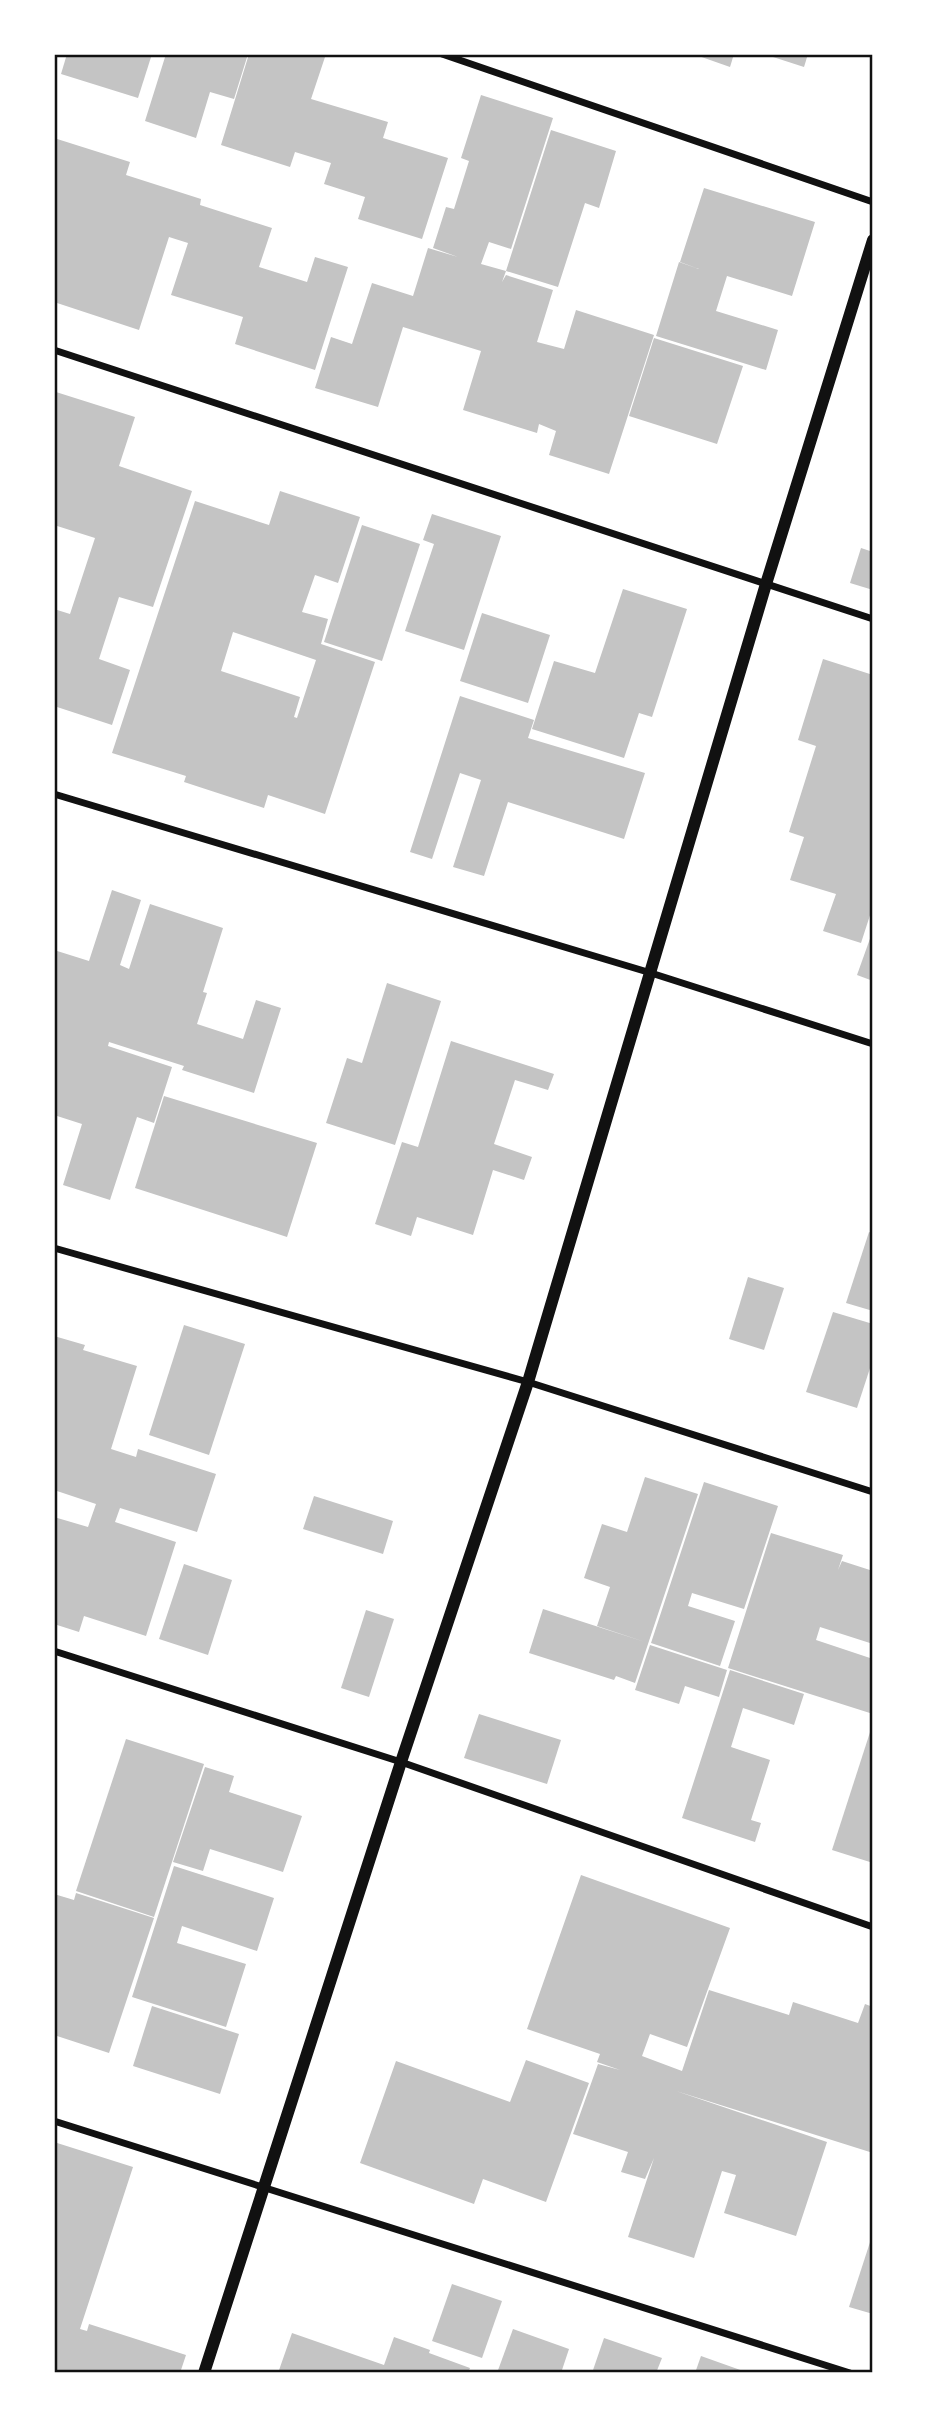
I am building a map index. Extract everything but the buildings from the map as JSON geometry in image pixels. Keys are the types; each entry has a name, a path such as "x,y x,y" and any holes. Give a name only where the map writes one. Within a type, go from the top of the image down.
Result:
{"street":[{"path":"442,54 873,202"},
{"path":"204,2373 262,2187 528,1382 766,584 873,240"},
{"path":"54,351 873,619"},
{"path":"54,794 651,973 873,1044"},
{"path":"54,1248 528,1382 873,1492"},
{"path":"54,1651 401,1762 873,1927"},
{"path":"54,2121 850,2373"}]}
